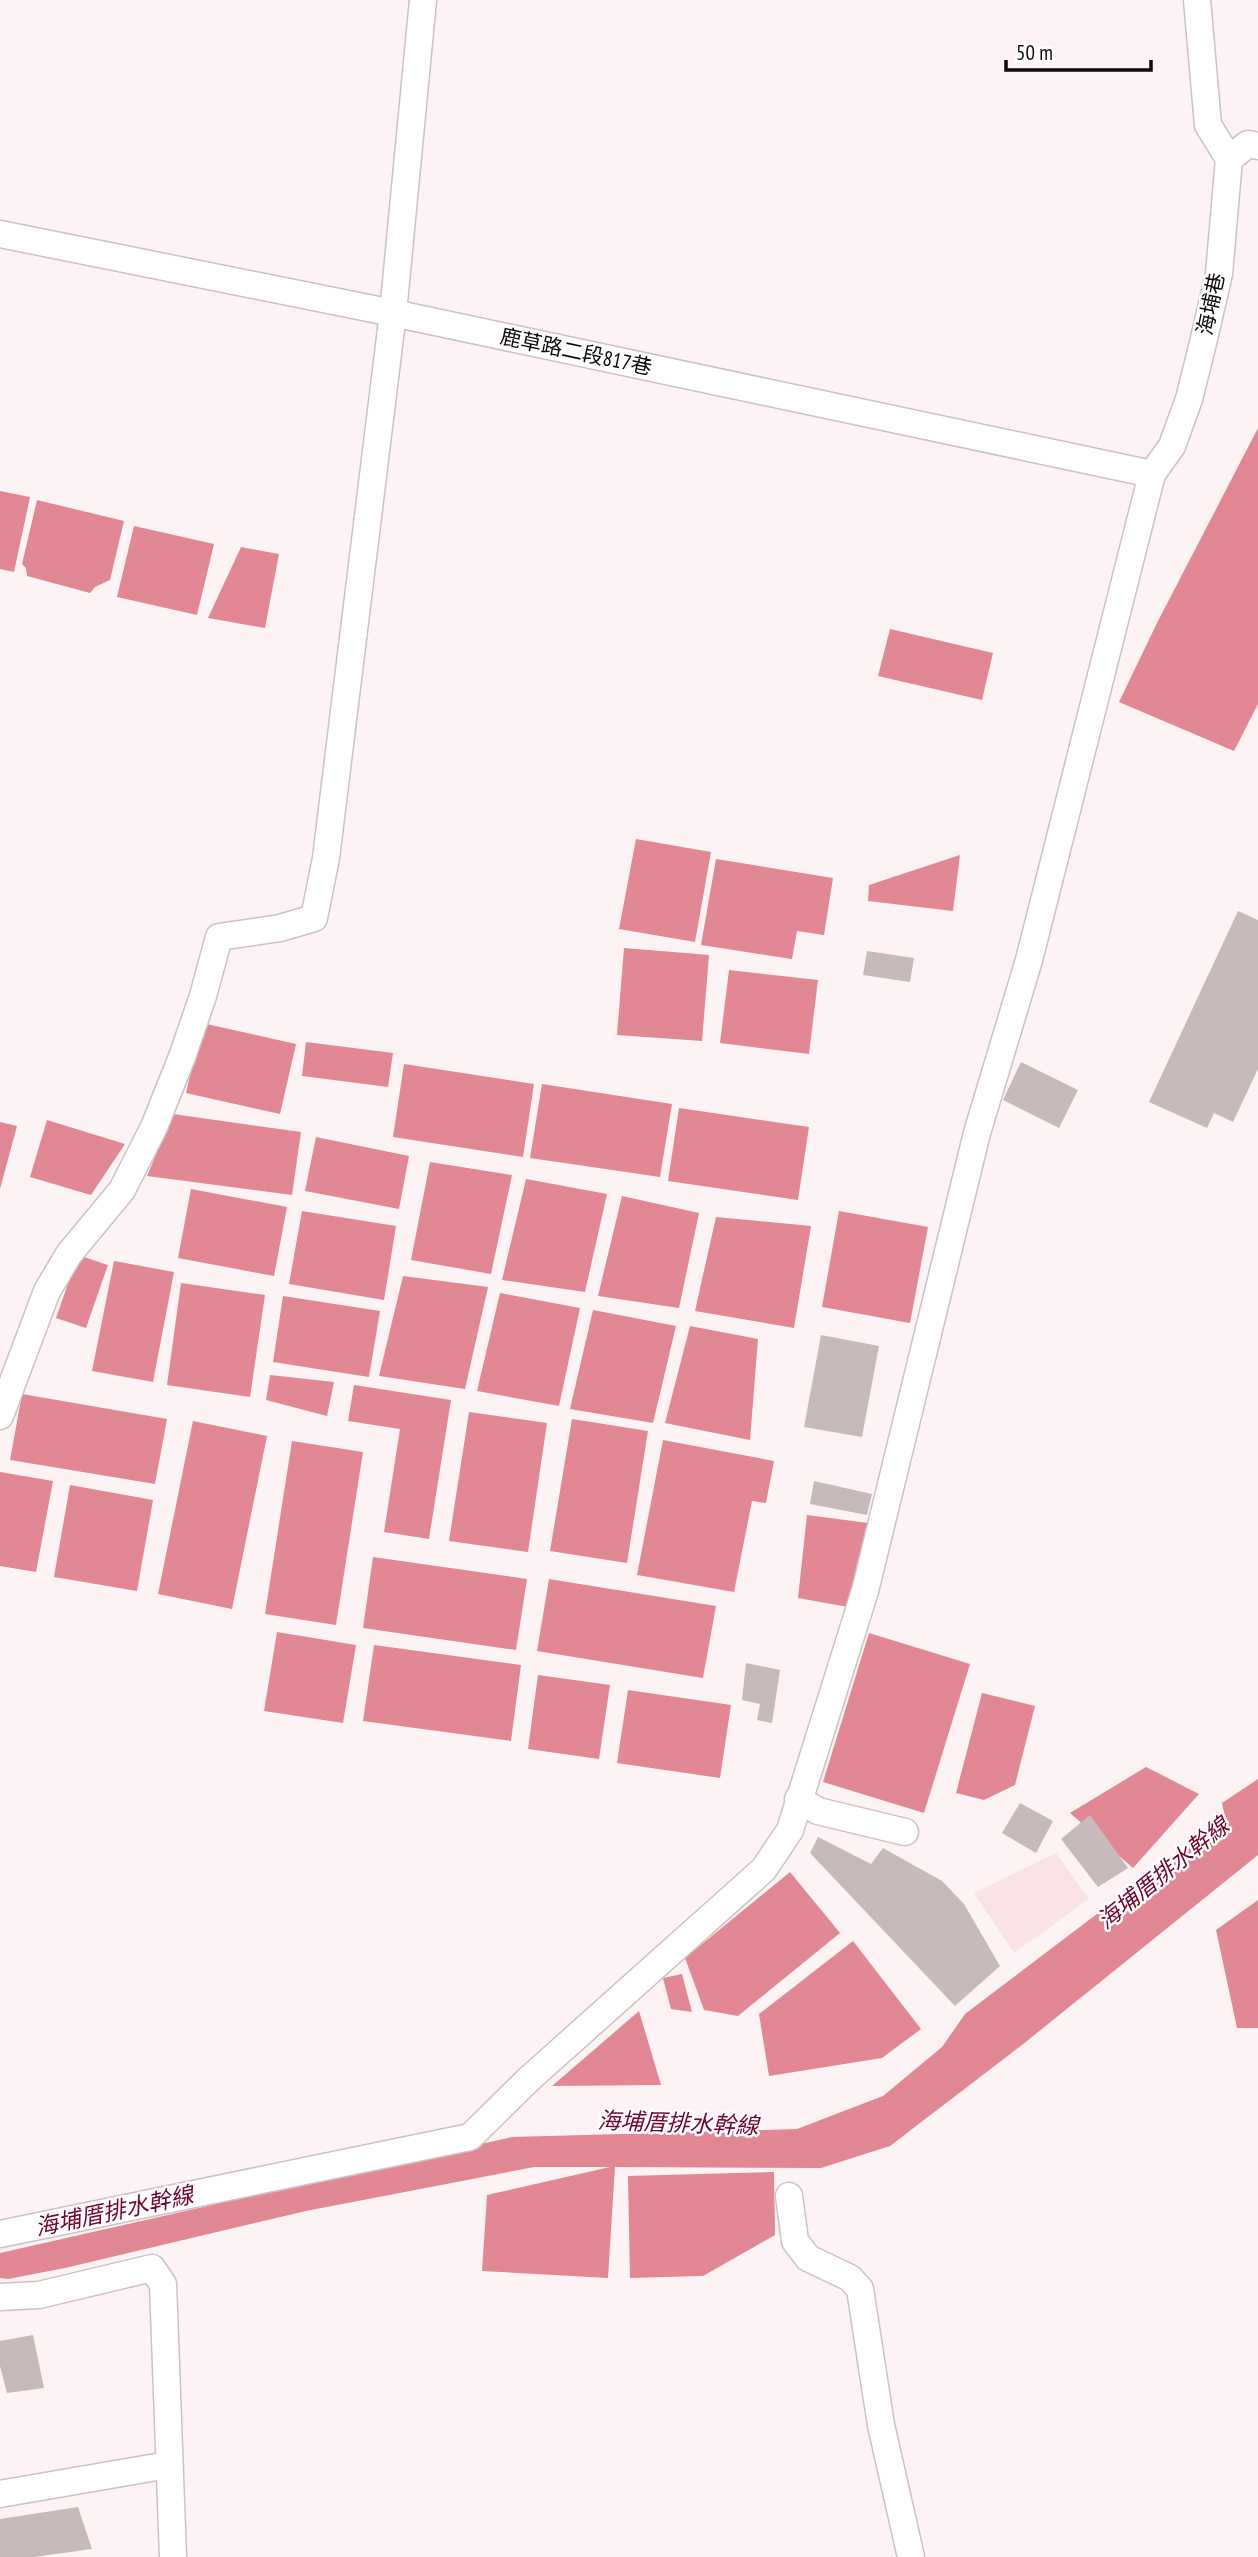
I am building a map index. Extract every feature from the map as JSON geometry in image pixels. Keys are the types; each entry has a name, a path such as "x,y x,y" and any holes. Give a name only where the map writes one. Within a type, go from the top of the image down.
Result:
{"street":[{"path":"0,1416 47,1291 69,1254 122,1190 154,1127 203,996 219,937 280,928 314,918 326,858 393,313 423,0"},
{"path":"1197,0 1208,125 1229,159 1248,144 1258,146"},
{"name":"海埔巷","path":"1152,474 1172,446 1189,399 1203,343 1219,274 1229,159"},
{"name":"鹿草路二段817巷","path":"0,234 393,313 1152,474"},
{"path":"0,2234 470,2137 529,2079 764,1868 790,1830 865,1591 977,1133 1029,960 1152,474"},
{"path":"798,1799 818,1811 905,1832"},
{"path":"789,2196 795,2241 801,2250 808,2258 850,2278 860,2289 881,2425 911,2557"},
{"path":"0,2297 39,2295 152,2268 163,2284 173,2557"},
{"path":"0,2494 168,2465"}],"shaded area":[{"path":"1056,1853 1089,1899 1014,1953 974,1893"}],"water":[{"path":"1258,428 1258,704 1234,751 1119,702"},
{"path":"0,491 30,497 14,572 0,569"},
{"path":"37,500 124,521 110,580 95,587 90,593 27,576 26,568 22,564"},
{"path":"134,526 214,544 197,615 117,597"},
{"path":"241,547 279,554 265,628 208,618"},
{"path":"890,629 993,653 982,700 878,676"},
{"path":"636,839 711,852 695,942 619,929"},
{"path":"960,855 953,911 868,901 869,885"},
{"path":"716,859 833,878 824,935 797,931 792,959 701,945"},
{"path":"624,948 709,955 702,1041 617,1035"},
{"path":"729,970 818,980 809,1054 720,1043"},
{"path":"202,1023 296,1044 280,1114 186,1093"},
{"path":"306,1042 393,1053 388,1087 302,1076"},
{"path":"404,1064 534,1084 523,1157 393,1137"},
{"path":"542,1084 672,1104 660,1177 530,1158"},
{"path":"679,1108 809,1127 798,1200 668,1181"},
{"path":"173,1114 301,1132 292,1195 147,1176"},
{"path":"47,1120 125,1144 91,1195 30,1177"},
{"path":"0,1122 17,1126 0,1189"},
{"path":"316,1137 409,1156 399,1209 305,1191"},
{"path":"430,1162 512,1175 491,1274 411,1260"},
{"path":"526,1179 607,1194 585,1292 502,1280"},
{"path":"191,1189 287,1207 274,1276 178,1258"},
{"path":"622,1196 699,1213 679,1308 598,1296"},
{"path":"302,1211 396,1226 384,1300 289,1284"},
{"path":"839,1211 928,1227 910,1323 822,1307"},
{"path":"716,1217 811,1226 794,1328 695,1311"},
{"path":"78,1255 108,1265 86,1328 56,1318"},
{"path":"114,1261 174,1272 153,1382 92,1371"},
{"path":"403,1276 488,1287 465,1389 379,1376"},
{"path":"181,1283 265,1295 250,1397 167,1385"},
{"path":"500,1293 580,1308 559,1406 477,1391"},
{"path":"283,1296 380,1311 369,1377 273,1362"},
{"path":"593,1310 676,1326 653,1423 570,1409"},
{"path":"690,1326 758,1339 750,1440 665,1423"},
{"path":"270,1375 334,1382 327,1416 266,1400"},
{"path":"354,1385 451,1400 429,1539 384,1532 400,1429 348,1421"},
{"path":"22,1394 167,1419 155,1484 10,1460"},
{"path":"469,1412 547,1423 528,1552 449,1541"},
{"path":"572,1419 648,1431 627,1563 550,1551"},
{"path":"193,1421 267,1436 232,1609 158,1594"},
{"path":"663,1440 774,1461 766,1503 752,1501 734,1592 637,1575"},
{"path":"292,1441 363,1452 336,1625 265,1614"},
{"path":"0,1472 53,1481 36,1572 0,1566"},
{"path":"70,1485 153,1500 137,1591 54,1577"},
{"path":"807,1515 868,1523 848,1607 798,1598"},
{"path":"373,1557 527,1579 516,1650 363,1628"},
{"path":"549,1579 716,1606 703,1678 537,1651"},
{"path":"277,1632 356,1645 343,1723 264,1711"},
{"path":"869,1633 970,1664 924,1813 823,1782"},
{"path":"374,1645 521,1665 511,1741 363,1721"},
{"path":"538,1675 610,1685 599,1759 528,1749"},
{"path":"628,1690 731,1705 720,1778 617,1763"},
{"path":"982,1693 1035,1706 1015,1785 984,1800 956,1793"},
{"path":"1146,1767 1199,1794 1133,1868 1070,1813"},
{"name":"海埔厝排水幹線","path":"1258,1779 1258,1855 1022,2045 890,2146 821,2168 615,2167 608,2278 482,2271 487,2195 610,2167 534,2167 306,2211 65,2268 8,2279 0,2278 0,2253 512,2137 797,2129 883,2096 942,2047 965,2014 1225,1817 1222,1803"},
{"path":"790,1872 840,1933 738,2016 704,2010 685,1958"},
{"path":"1258,1900 1258,2028 1237,2028 1216,1930"},
{"path":"853,1941 921,2029 882,2058 769,2076 759,2014"},
{"path":"682,1974 692,2012 671,2009 663,1978"},
{"path":"639,2011 661,2085 552,2086"},
{"path":"774,2172 775,2235 703,2276 630,2278 628,2176"}],"building":[{"path":"1238,911 1258,920 1258,1069 1233,1122 1214,1113 1207,1128 1149,1102"},
{"path":"867,951 914,958 910,982 863,975"},
{"path":"1021,1062 1078,1090 1059,1128 1003,1100"},
{"path":"821,1335 879,1346 862,1437 804,1427"},
{"path":"814,1481 872,1494 867,1515 810,1504"},
{"path":"746,1663 780,1670 772,1723 757,1720 760,1704 742,1700"},
{"path":"1020,1803 1053,1821 1036,1853 1002,1833"},
{"path":"1090,1815 1128,1868 1098,1887 1061,1839"},
{"path":"818,1837 871,1864 883,1848 942,1881 964,1904 1000,1966 955,2006 810,1853"},
{"path":"33,2335 44,2388 7,2393 0,2366 0,2341"},
{"path":"78,2507 92,2549 34,2557 0,2557 0,2519"}]}
